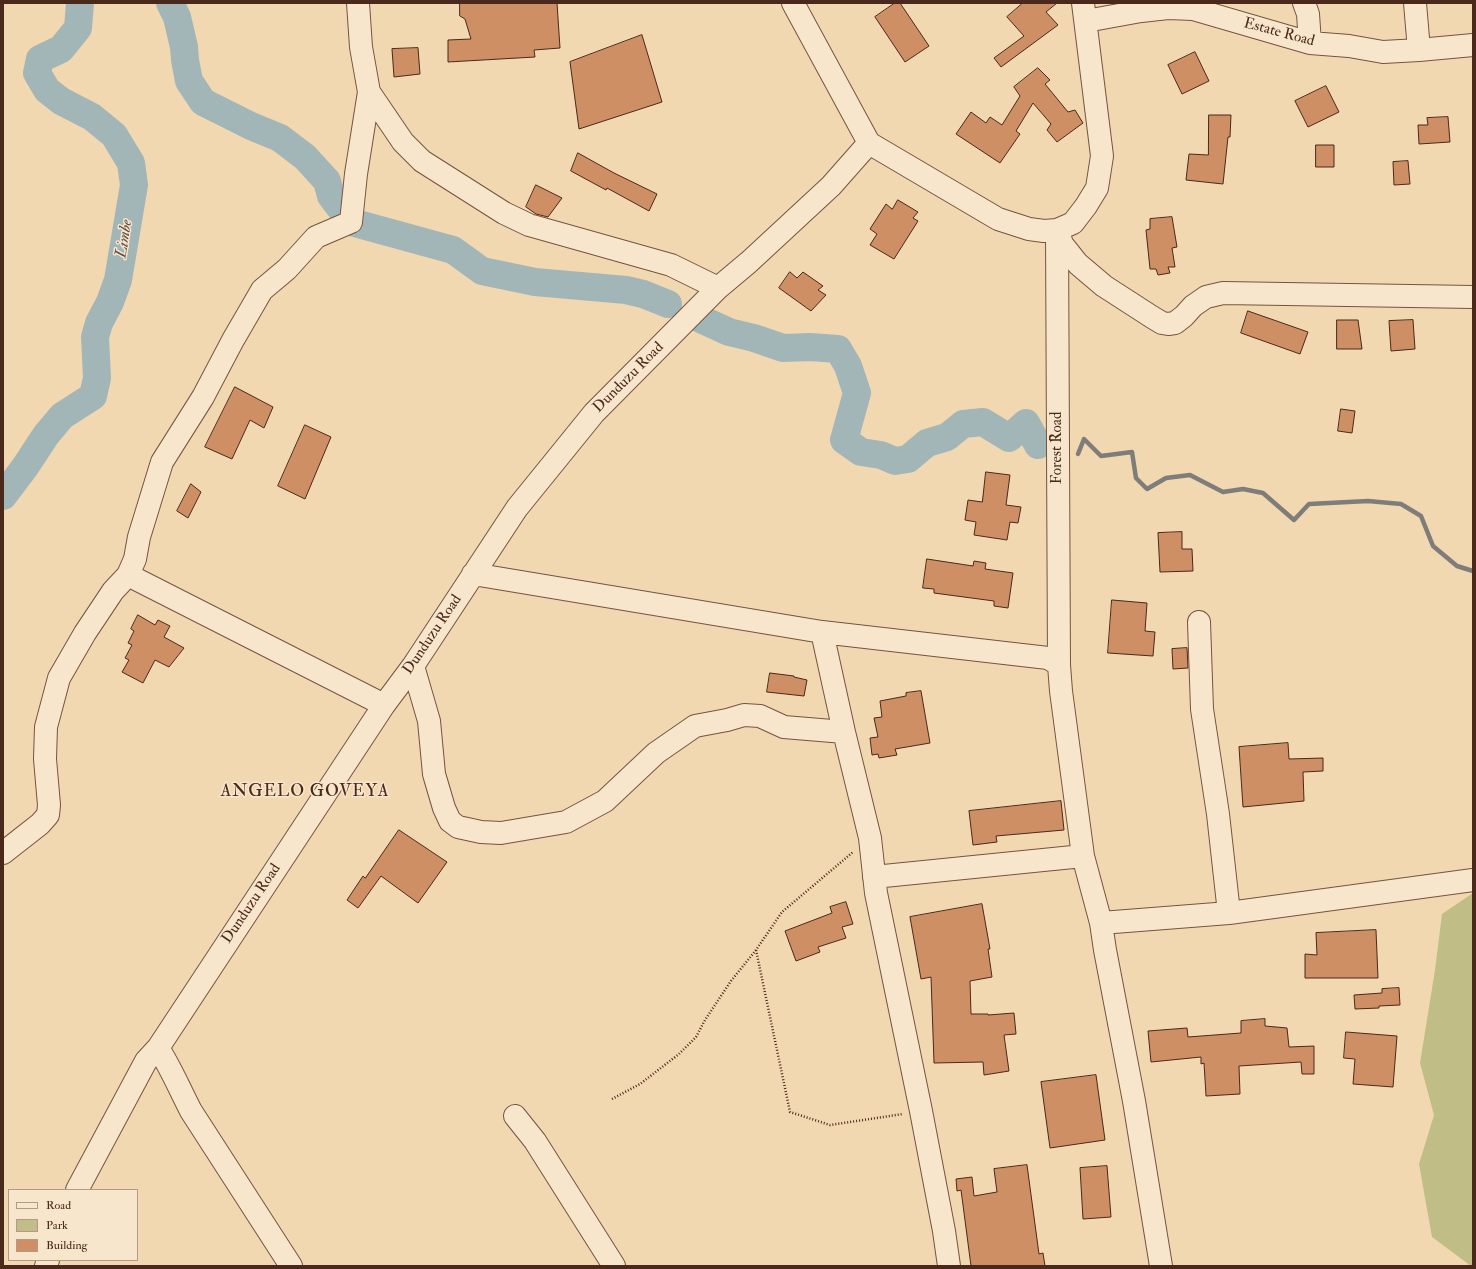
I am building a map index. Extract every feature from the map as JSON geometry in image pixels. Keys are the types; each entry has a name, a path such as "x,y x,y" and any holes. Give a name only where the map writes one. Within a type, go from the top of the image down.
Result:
{"street":[{"path":"3,853 40,824 48,814 49,805 45,759 46,727 59,678 113,591 128,575 135,560 139,537 162,462 203,397 233,340 262,290 287,269 316,237 351,222 356,174 368,92 361,47 358,3"},
{"path":"793,3 869,143 998,219 1029,229 1044,231 1057,230 1073,223 1097,188 1102,156 1085,12"},
{"path":"1304,3 1308,14 1310,43"},
{"path":"1415,3 1419,50"},
{"name":"Estate Road","path":"1085,12 1168,8 1193,9 1310,43 1349,46 1383,52 1473,44"},
{"path":"368,92 403,142 422,161 504,213 529,225 671,265 718,288"},
{"name":"Dunduzu Road","path":"78,1189 146,1061 158,1048 384,705 413,666 517,508 594,413 718,288 749,262 831,186 869,143"},
{"path":"1057,230 1062,244 1078,264 1104,286 1162,323 1168,324 1175,323 1193,306 1206,297 1223,293 1473,297"},
{"name":"Forest Road","path":"1057,230 1059,665 1083,856 1101,923 1134,1101 1161,1266"},
{"path":"473,574 822,632 1048,658 1059,665"},
{"path":"128,575 384,705"},
{"path":"1199,622 1202,709 1218,814 1229,913"},
{"path":"822,632 844,732 870,838 876,893 921,1111 944,1231 949,1266"},
{"path":"413,666 429,721 434,774 444,808 450,821 458,827 481,832 502,832 566,822 605,801 656,752 694,726 727,720 744,715 760,716 784,727 844,732"},
{"path":"874,878 1083,856"},
{"path":"1101,923 1229,913 1473,880"},
{"path":"158,1048 168,1064 180,1091 191,1110 291,1266"},
{"path":"515,1116 535,1141 614,1266"}],"path":[{"path":"612,1099 640,1084 679,1054 696,1036 731,981 756,950 782,912 870,838"},
{"path":"756,950 790,1112 830,1125 921,1111"}],"green space":[{"path":"1473,893 1473,1266 1471,1266 1432,1237 1419,1164 1434,1115 1420,1063 1435,970 1442,914"}],"building":[{"path":"460,3 557,3 560,48 534,50 535,57 448,62 448,40 471,39 465,19 460,16"},
{"path":"895,3 900,3 929,46 905,62 875,17"},
{"path":"1023,3 1057,3 1046,12 1058,25 1001,67 994,58 1024,36 1007,17"},
{"path":"642,35 662,102 579,129 570,62"},
{"path":"418,48 420,74 394,77 392,49"},
{"path":"1195,52 1209,81 1182,94 1168,65"},
{"path":"1038,68 1050,80 1045,84 1068,112 1075,110 1083,123 1057,142 1047,130 1051,124 1033,103 1016,131 1020,134 1000,163 956,134 971,112 986,123 990,117 1002,125 1020,96 1014,87"},
{"path":"1326,86 1339,112 1308,127 1295,101"},
{"path":"1209,115 1231,115 1230,137 1228,137 1223,184 1186,180 1189,154 1208,155"},
{"path":"1448,117 1450,142 1419,144 1418,125 1428,125 1427,118"},
{"path":"1316,145 1334,145 1334,167 1316,167"},
{"path":"578,153 657,194 649,211 607,188 606,190 571,171"},
{"path":"1408,161 1410,184 1394,185 1393,162"},
{"path":"536,185 562,198 548,217 536,214 526,207"},
{"path":"898,200 918,212 913,218 918,221 894,259 870,245 877,234 870,229 886,204 892,209"},
{"path":"1172,217 1177,247 1172,248 1175,267 1168,267 1170,273 1158,275 1156,269 1150,269 1146,230 1150,229 1150,219"},
{"path":"790,272 797,278 803,272 823,286 818,290 826,295 811,311 779,288"},
{"path":"1248,311 1308,332 1300,354 1241,333"},
{"path":"1337,320 1358,320 1362,349 1337,349"},
{"path":"1413,320 1415,349 1391,351 1389,321"},
{"path":"235,387 273,407 264,428 250,420 232,459 205,447"},
{"path":"1341,409 1355,411 1352,433 1338,431"},
{"path":"305,425 331,437 305,499 278,486"},
{"path":"986,472 1010,475 1006,505 1021,507 1018,523 1010,522 1007,540 974,535 976,522 965,520 968,500 982,502"},
{"path":"191,484 201,492 188,518 177,511"},
{"path":"1182,532 1182,549 1192,549 1193,571 1160,572 1158,533"},
{"path":"927,559 973,566 974,561 986,563 985,569 1013,573 1008,608 994,606 994,601 934,593 934,589 923,588"},
{"path":"1112,600 1147,603 1145,631 1155,632 1153,656 1108,653"},
{"path":"138,615 155,625 158,620 170,626 164,637 184,648 169,667 155,660 143,683 122,672 129,660 125,658 132,645 128,643 134,631 131,629"},
{"path":"1187,648 1188,668 1173,669 1172,649"},
{"path":"770,673 794,676 807,680 804,696 767,692"},
{"path":"921,691 930,743 895,749 897,755 879,758 878,754 872,755 870,738 878,737 874,718 882,717 880,701 906,696 906,693"},
{"path":"1288,743 1289,759 1323,758 1323,771 1303,772 1304,801 1243,807 1239,747"},
{"path":"1061,801 1064,830 996,836 997,842 973,845 969,811"},
{"path":"399,830 447,862 418,903 381,876 358,908 347,900 363,876 365,878"},
{"path":"846,902 853,924 842,927 846,938 818,947 820,952 796,961 785,931 832,913 830,907"},
{"path":"982,904 990,949 988,949 992,977 970,981 971,1014 988,1015 1014,1013 1016,1034 1004,1035 1009,1071 984,1075 983,1062 934,1063 931,977 921,979 910,917"},
{"path":"1376,930 1378,978 1305,978 1305,954 1317,955 1316,933"},
{"path":"1399,988 1400,1005 1355,1009 1354,995 1382,993 1382,989"},
{"path":"1265,1019 1265,1026 1287,1028 1289,1047 1314,1046 1314,1074 1302,1074 1301,1062 1239,1066 1240,1094 1206,1096 1204,1063 1201,1064 1201,1057 1151,1062 1148,1031 1187,1028 1188,1037 1241,1033 1241,1021"},
{"path":"1346,1032 1397,1036 1393,1087 1353,1084 1355,1059 1344,1058"},
{"path":"1096,1075 1105,1140 1050,1148 1041,1082"},
{"path":"1027,1165 1039,1254 1043,1253 1045,1266 971,1266 961,1190 957,1191 956,1179 972,1177 974,1196 997,1192 994,1169"},
{"path":"1107,1166 1111,1217 1083,1219 1080,1168"}],"waterway":[{"name":"Limbe","path":"3,496 25,467 46,435 62,416 93,396 97,378 95,337 99,323 110,302 118,280 134,185 131,163 114,135 92,117 61,101 47,90 37,73 40,59 61,49 78,28 80,3"},
{"path":"170,3 177,17 184,47 189,81 203,102 251,126 280,138 305,157 327,181 331,196 351,222 453,250 482,271 535,282 626,290 643,294 668,304"},
{"path":"694,316 729,332 754,338 783,348 810,347 838,349 848,366 857,393 844,440 861,452 881,455 895,461 908,459 927,443 947,437 963,424 983,422 1009,438 1026,423 1038,445"},
{"path":"1078,454 1084,439 1101,456 1132,452 1136,478 1147,489 1166,478 1190,475 1223,492 1243,489 1263,493 1294,520 1309,504 1368,501 1401,504 1421,516 1433,546 1457,566 1473,571"}],"district":[{"name":"ANGELO GOVEYA","path":"305,792"}]}
